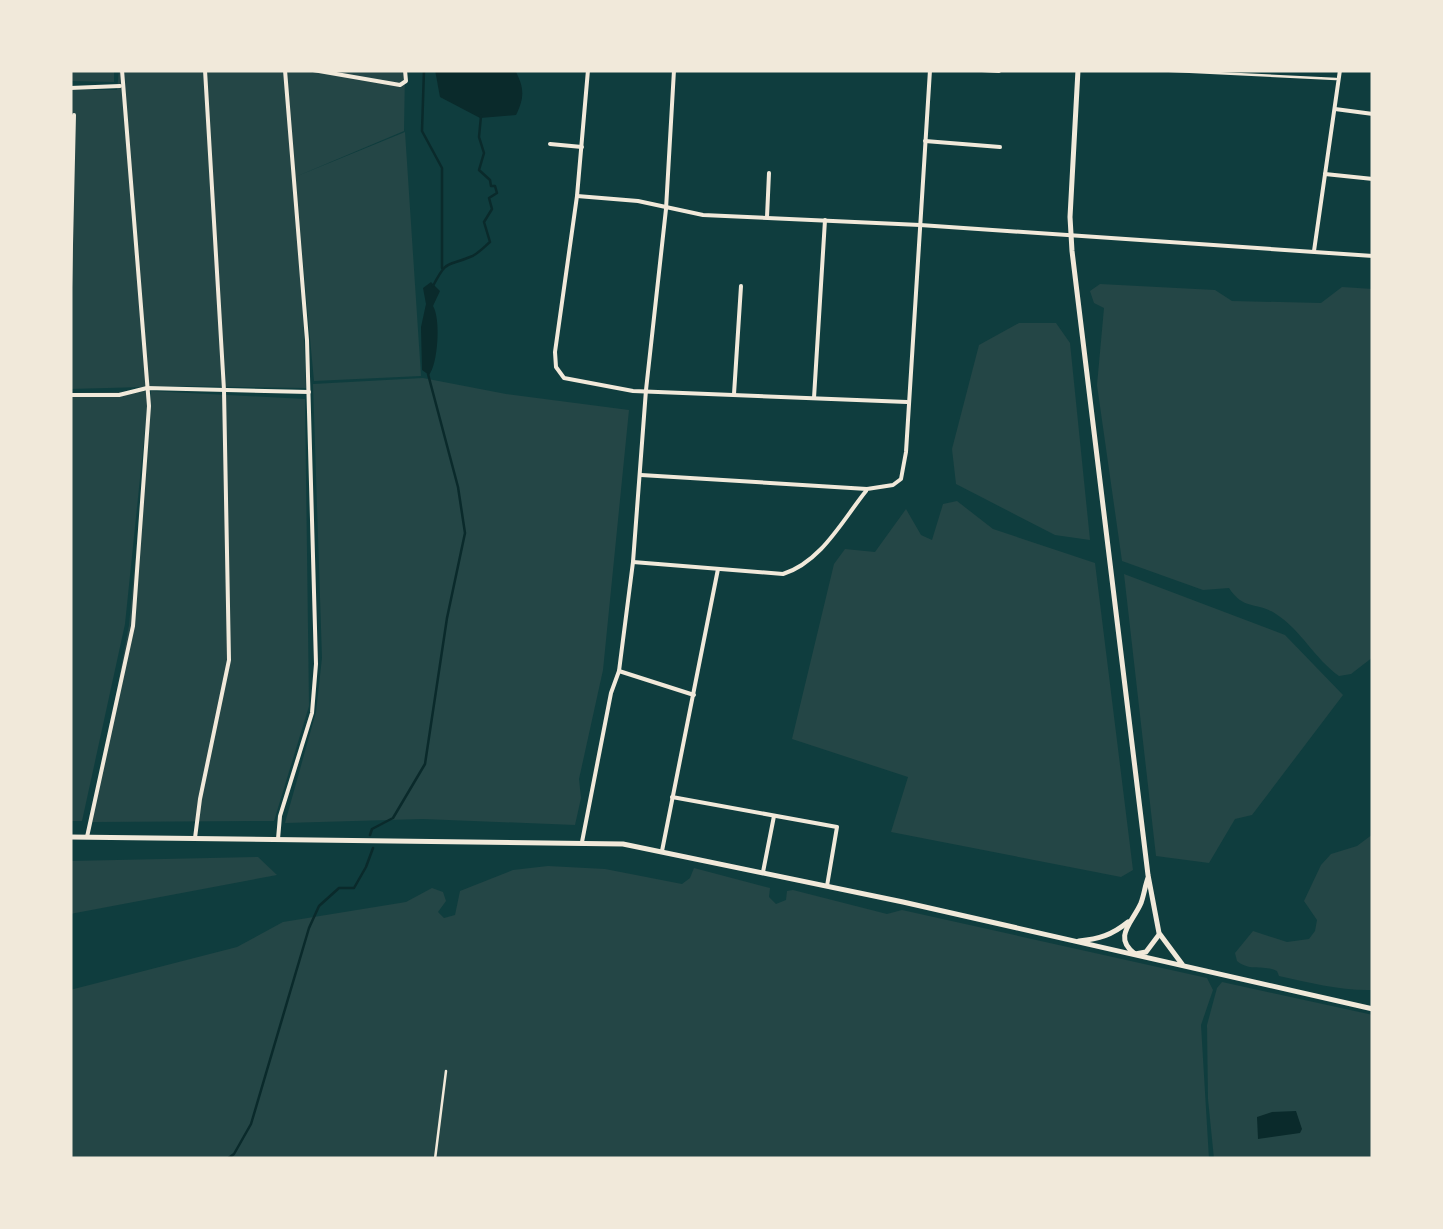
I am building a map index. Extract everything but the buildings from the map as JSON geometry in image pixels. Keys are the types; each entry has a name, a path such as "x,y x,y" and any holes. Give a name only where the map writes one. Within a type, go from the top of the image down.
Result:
{"main road":[{"path":"1078,70 1071,235 1148,875 1158,933 1182,964"},
{"path":"70,837 582,842 662,851 1373,1009"},
{"path":"1135,954 1124,944 1123,935 1148,875"},
{"path":"1078,941 1100,939 1116,932 1134,916"},
{"path":"1135,954 1152,947 1158,933"}],"street":[{"path":"87,837 133,626 149,406 122,70"},
{"path":"195,838 228,660 224,390 204,70"},
{"path":"278,839 280,816 315,696 309,392 285,70"},
{"path":"314,70 400,85 406,82 405,70"},
{"path":"588,70 578,196 557,336 556,367 564,378 633,391 907,402"},
{"path":"582,842 611,693 619,672 633,562 646,390 666,208 674,70"},
{"path":"640,476 868,489 893,485 901,479 930,70"},
{"path":"982,70 999,71"},
{"path":"1314,250 1340,70"},
{"path":"70,88 122,86"},
{"path":"1335,109 1373,114"},
{"path":"70,288 74,116"},
{"path":"925,141 1000,148"},
{"path":"550,144 582,147"},
{"path":"767,217 769,173"},
{"path":"1326,174 1373,180"},
{"path":"578,196 638,201 704,215 920,225 1373,256"},
{"path":"814,398 825,220"},
{"path":"734,394 741,286"},
{"path":"70,395 119,395 147,388 309,392"},
{"path":"633,562 783,574 822,548 868,489"},
{"path":"662,851 718,569"},
{"path":"619,672 694,696"},
{"path":"672,797 837,827 827,886"},
{"path":"763,872 774,816"}],"lane":[{"path":"1153,70 1339,79"}],"path":[{"path":"435,1159 446,1071"}],"shaded area":[{"path":"70,70 114,70 114,82 70,81"},
{"path":"119,70 405,70 404,131 295,177 405,132 421,376 314,381 300,231 306,388 70,389 70,90 117,90"},
{"path":"435,70 515,70 522,92 516,115 480,118 440,97"},
{"path":"431,282 440,291 433,306 437,341 429,375 422,370 421,327 426,304 423,288"},
{"path":"1100,284 1215,290 1232,301 1321,303 1342,287 1373,289 1373,657 1351,674 1339,676 1285,621 1269,610 1245,603 1229,588 1203,590 1122,561 1097,385 1104,308 1094,303 1090,291"},
{"path":"1019,323 1056,323 1070,343 1090,540 1055,535 956,484 952,449 979,345"},
{"path":"423,378 506,394 629,410 603,670 579,779 581,798 575,825 423,819 285,823 316,712 322,658 313,384"},
{"path":"149,391 125,624 82,821 70,821 70,393"},
{"path":"151,391 305,399 309,706 274,821 92,822 129,625"},
{"path":"957,501 993,529 1095,563 1133,870 1121,877 891,832 908,777 792,739 834,564 845,549 875,552 906,509 921,535 932,540 943,504"},
{"path":"1124,574 1285,635 1343,695 1252,815 1235,819 1209,863 1156,856"},
{"path":"1373,834 1373,990 1338,988 1279,976 1272,969 1237,961 1235,953 1253,931 1287,942 1309,939 1317,920 1304,901 1321,865 1331,854 1357,846"},
{"path":"258,857 277,875 70,914 70,861"},
{"path":"548,866 605,869 682,884 694,868 770,888 769,897 776,904 786,900 787,891 793,890 887,914 902,910 1207,978 1213,990 1201,1025 1209,1159 70,1159 70,990 237,947 283,922 406,902 432,888 443,892 446,901 438,912 444,918 455,915 460,891 513,870"},
{"path":"1222,982 1373,1015 1373,1159 1214,1159 1207,1025"},
{"path":"1296,1111 1300,1133 1258,1139 1257,1117"}],"waterway":[{"path":"424,70 422,131 442,168 442,268"},
{"path":"433,286 451,263 473,256 490,242 484,222 492,209 489,198 497,193 479,170 484,153 479,137 481,116"},
{"path":"370,835 372,829 393,818 425,764 447,618 465,533 458,487 428,374"},
{"path":"227,1159 251,1124 319,906 339,888 354,888 373,848"}]}
